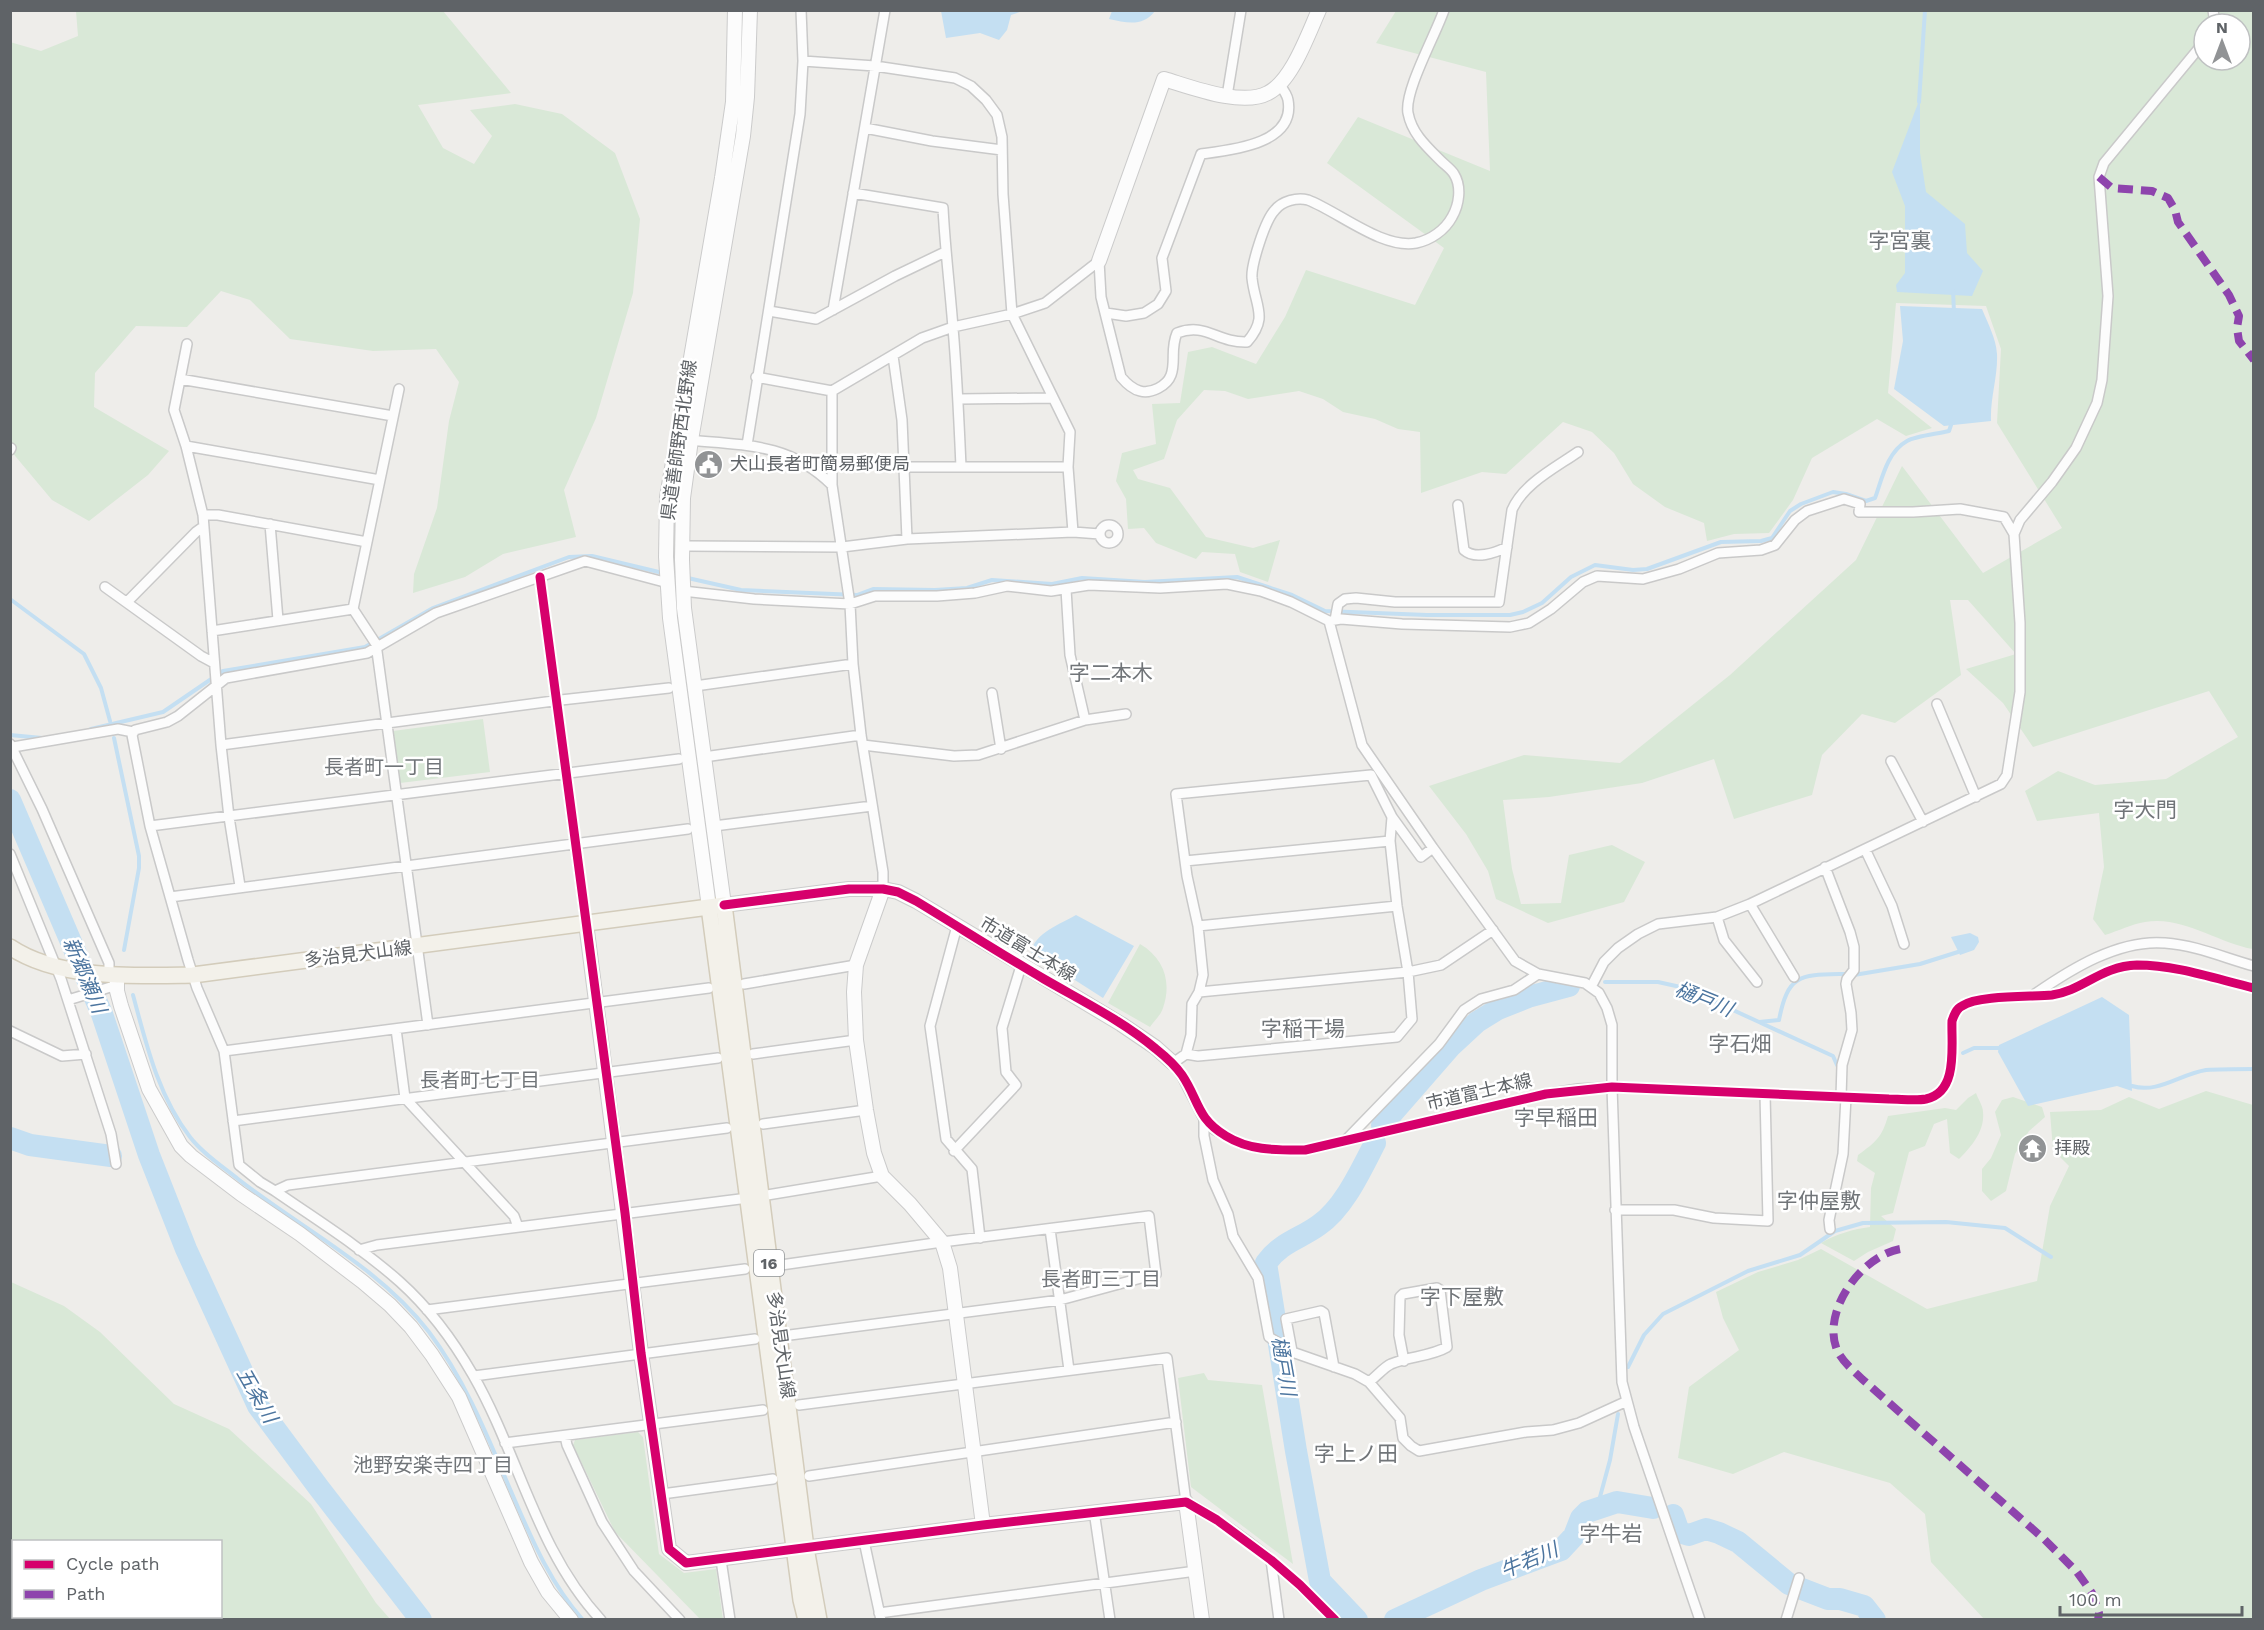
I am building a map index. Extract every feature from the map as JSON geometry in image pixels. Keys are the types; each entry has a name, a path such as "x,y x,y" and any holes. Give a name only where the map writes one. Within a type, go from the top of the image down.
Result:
{"main road":[{"name":"多治見犬山線","path":"10,947 20,953 60,967 112,981 193,975 717,906 800,1549 806,1620"},
{"name":"多治見犬山線","path":"800,1549 819,1620"}],"street":[{"name":"県道善師野西北野線","path":"717,906 670,618 667,576 667,497 733,102 735,10"},
{"name":"県道善師野西北野線","path":"717,906 714,826 683,582 683,498 743,136 747,98 750,10"},
{"path":"747,445 756,377 769,311 800,114 803,61 801,10"},
{"path":"833,310 875,66 884,29 885,10"},
{"path":"1227,96 1241,10"},
{"path":"1319,10 1292,68 1269,93 1257,96 1227,96 1164,79 1100,261 1101,297 1121,377 1129,386 1141,392 1154,390 1164,385 1171,376 1172,353 1177,333 1188,329 1201,329 1223,339 1247,342 1257,330 1260,320 1252,276 1257,255 1264,231 1275,210 1290,200 1306,200 1342,220 1400,244 1427,240 1449,224 1457,209 1459,191 1454,174 1414,132 1407,111 1418,70 1444,10"},
{"path":"2014,534 2020,520 2052,482 2076,448 2097,403 2102,380 2108,296 2099,186 2104,163 2192,57"},
{"path":"803,61 875,66 955,78 971,86 986,100 997,115 1002,137 1003,194 1012,314 1070,432 1068,467 1073,532"},
{"path":"1106,313 1126,316 1144,313 1158,304 1166,291 1162,258 1201,154 1230,151 1257,143 1279,133 1288,117 1288,99 1279,84"},
{"path":"865,128 932,141 1002,150"},
{"path":"853,193 943,208 961,467"},
{"path":"769,311 816,319 945,252"},
{"path":"756,377 832,391 922,338 953,327 1012,314 1045,303 1100,261"},
{"path":"187,344 174,410 186,446 203,515 221,745 240,886"},
{"path":"893,356 902,420 907,539"},
{"path":"180,379 393,416"},
{"path":"399,389 353,609 375,643 398,795 428,1024"},
{"path":"832,391 832,485 835,520 842,547 850,604 853,664 862,740 883,872 883,889 856,965 854,993 856,1040 874,1153 882,1176 910,1204 942,1242 950,1268 983,1525"},
{"path":"958,399 1053,398"},
{"path":"676,439 774,449 818,472 832,485"},
{"path":"186,446 380,480"},
{"path":"1578,452 1545,475 1516,500 1512,510 1499,602 1395,602 1345,599 1338,604 1332,621 1362,745 1433,848 1515,961 1538,974 1585,983 1599,993 1612,1025 1620,1369 1626,1401 1700,1620"},
{"path":"904,467 1068,467"},
{"path":"683,582 754,599 850,604 875,596 937,596 975,593 1007,586 1051,591 1089,585 1160,588 1227,584 1281,598 1332,621 1485,628 1510,627 1529,623 1551,609 1582,582 1597,576 1644,579 1718,554 1761,550 1775,545 1795,520 1806,511 1844,499 1860,504 1859,512 1960,509 2004,517 2014,534 2020,623 2020,692 2012,752 2007,775 2001,784 1750,904 1718,917 1658,924 1618,948 1604,962 1591,987"},
{"path":"1458,505 1464,550 1468,554 1486,555 1507,547"},
{"path":"203,515 218,515 367,542"},
{"path":"270,524 278,620"},
{"path":"127,602 195,532 203,527"},
{"path":"686,546 842,547 907,539 1073,532 1100,534"},
{"path":"571,1620 548,1592 531,1562 459,1397 432,1354 390,1305 300,1234 232,1188 181,1146 149,1089 112,981 109,963 12,746 118,729 133,732 167,722 178,716 216,683 226,678 367,653 375,643 436,613 585,561 667,576"},
{"path":"540,577 625,1213 641,1353 669,1549 686,1563 721,1560 1095,1511 1186,1502 1210,1515 1271,1560 1335,1620"},
{"path":"105,587 214,667"},
{"path":"1066,588 1070,655 1085,720"},
{"path":"212,631 353,609"},
{"path":"695,686 853,664"},
{"path":"221,745 669,688"},
{"path":"992,693 1001,749"},
{"path":"1937,704 1976,796"},
{"path":"711,756 862,740 954,756 978,755 1085,720 1126,714"},
{"path":"133,732 132,744 150,826 170,897 193,975 224,1051 239,1165 359,1250 400,1283 427,1310 474,1376 549,1544 582,1596 602,1620"},
{"path":"150,826 679,759"},
{"path":"1891,761 1923,822"},
{"path":"1173,1064 1186,1054 1191,1035 1192,1004 1203,975 1198,926 1187,876 1176,794 1371,775 1392,817 1421,857 1433,848"},
{"path":"714,826 872,806"},
{"path":"1186,1054 1198,1056 1397,1037 1412,1019 1408,972 1396,906 1390,841 1392,817"},
{"path":"170,897 688,829"},
{"path":"1185,861 1390,841"},
{"path":"1865,849 1892,906 1904,944"},
{"path":"10,854 60,967 68,1000 111,1134 116,1164"},
{"path":"1825,867 1854,947 1854,970 1846,984 1852,1030 1842,1065 1843,1154 1829,1220 1830,1229"},
{"name":"市道富士本線","path":"717,906 849,889 883,889 898,892 1121,1024 1155,1047 1182,1076 1204,1119 1228,1138 1258,1148 1305,1150 1546,1094 1578,1089 1612,1087 1922,1099 1938,1094 1948,1081 1952,1020 1958,1009 1970,1002 2035,994 2054,995 2077,986 2102,972 2117,967 2136,965 2159,966 2253,988"},
{"path":"1750,904 1794,977"},
{"path":"1198,926 1396,906"},
{"path":"1718,917 1724,940 1757,982"},
{"path":"957,926 930,1026 946,1139 972,1170 980,1238"},
{"path":"1198,992 1408,972 1440,965 1493,930"},
{"name":"市道富士本線","path":"2035,994 2105,952 2127,945 2164,942 2253,966"},
{"path":"744,984 856,965"},
{"path":"954,1150 1016,1085 1006,1072 1002,1028 1021,966"},
{"path":"1346,1140 1439,1044 1464,1010 1481,999 1514,990 1538,974"},
{"path":"68,1000 112,981"},
{"path":"224,1051 709,988"},
{"path":"396,1029 405,1098 514,1216 518,1227"},
{"path":"10,1031 62,1056 86,1054"},
{"path":"753,1054 856,1040"},
{"path":"233,1121 718,1058"},
{"path":"1615,1210 1674,1210 1714,1218 1768,1221 1765,1094"},
{"path":"763,1124 866,1110"},
{"path":"1204,1119 1204,1136 1213,1180 1228,1214 1233,1236 1258,1278 1269,1337 1289,1350 1355,1374 1369,1382 1400,1418 1403,1438 1411,1446 1419,1451 1526,1432 1553,1430 1579,1423 1626,1401"},
{"path":"275,1191 288,1185 726,1128"},
{"path":"359,1250 377,1245 754,1197 882,1176"},
{"path":"781,1265 1149,1216 1156,1274 1060,1300 790,1335"},
{"path":"1050,1229 1069,1370"},
{"path":"427,1310 745,1269"},
{"path":"1369,1382 1390,1364 1404,1361 1447,1347 1440,1290 1437,1288 1403,1294 1400,1297 1399,1335 1404,1361"},
{"path":"1289,1350 1286,1319 1321,1311 1324,1313 1334,1367"},
{"path":"474,1376 755,1340"},
{"path":"799,1405 1167,1358 1202,1620"},
{"path":"505,1443 763,1410"},
{"path":"809,1476 1176,1422"},
{"path":"565,1436 602,1522 634,1571 680,1620"},
{"path":"662,1494 773,1479"},
{"path":"1095,1511 1110,1620"},
{"path":"864,1541 880,1616 1105,1582 1196,1571"},
{"path":"721,1560 730,1620"},
{"path":"1271,1560 1278,1620"},
{"path":"1786,1620 1799,1578"}],"green space":[{"path":"76,11 443,11 511,93 418,105 443,148 474,164 492,136 470,110 515,104 562,114 615,153 640,219 633,293 596,418 564,490 576,537 503,554 465,577 413,593 414,574 437,508 449,421 459,382 436,349 373,351 290,339 250,300 221,291 187,327 136,326 95,373 94,407 169,451 148,475 89,521 52,500 11,451 10,42 41,51 78,36"},
{"path":"1396,11 2253,11 2253,949 2173,922 2140,923 2105,935 2093,919 2104,867 2099,813 2037,821 2025,791 2058,771 2095,785 2166,779 2238,737 2209,691 2033,747 2003,703 1966,669 2016,654 1968,600 1950,600 1961,675 1895,723 1862,714 1822,755 1812,795 1734,819 1714,759 1642,783 1549,797 1503,800 1512,869 1521,904 1561,903 1569,855 1612,845 1645,862 1624,902 1548,923 1496,899 1488,871 1466,834 1429,786 1524,755 1620,763 1730,675 1856,560 1902,466 1983,573 2062,528 1997,423 2001,349 1986,306 1896,303 1888,393 1932,428 1906,436 1877,419 1812,458 1793,500 1769,533 1734,534 1707,541 1704,523 1665,507 1633,484 1614,453 1592,432 1563,422 1506,474 1482,472 1421,493 1420,432 1398,429 1375,419 1343,412 1323,399 1299,391 1248,399 1225,391 1204,390 1177,420 1164,459 1133,470 1138,479 1170,488 1206,537 1253,548 1280,540 1268,582 1240,572 1235,554 1202,552 1196,559 1156,543 1144,528 1128,529 1126,499 1116,481 1122,453 1156,444 1152,404 1180,403 1188,352 1212,347 1256,364 1285,317 1306,270 1415,305 1444,248 1327,163 1358,117 1490,171 1486,72 1376,43"},
{"path":"483,719 490,772 400,783 393,731"},
{"path":"1140,944 1155,956 1166,980 1167,989 1163,1008 1150,1027 1108,1003"},
{"path":"2206,1091 2253,1105 2253,1619 1984,1619 1931,1562 1925,1514 1890,1483 1784,1452 1733,1474 1678,1458 1689,1387 1739,1350 1723,1318 1716,1292 1758,1272 1798,1260 1821,1249 1927,1309 2037,1281 2050,1206 2069,1166 2053,1150 2050,1112 2101,1110 2129,1097 2159,1109"},
{"path":"1976,1093 1983,1110 1982,1126 1972,1144 1959,1159 1950,1153 1947,1119 1934,1124 1925,1146 1909,1152 1893,1213 1881,1216 1896,1229 1893,1241 1854,1261 1821,1243 1845,1232 1870,1227 1871,1188 1875,1173 1857,1161 1858,1155 1881,1134 1888,1116 1945,1108 1956,1110"},
{"path":"2013,1097 2042,1107 2045,1117 2029,1131 2015,1154 2006,1191 1991,1201 1982,1191 1982,1169 1991,1158 2001,1135 1995,1112 2002,1100"},
{"path":"11,1282 64,1306 100,1332 174,1404 229,1429 311,1504 376,1603 390,1619 11,1619"},
{"path":"1204,1373 1208,1380 1262,1385 1293,1564 1191,1487 1178,1378"},
{"path":"638,1432 643,1437 659,1554 684,1573 716,1569 723,1619 700,1619 615,1532 573,1445 575,1440"}],"water":[{"path":"941,10 1023,11 1011,15 1007,30 999,40 980,33 946,38"},
{"path":"1112,10 1155,11 1145,20 1134,23 1109,19"},
{"path":"1920,98 1920,153 1926,192 1965,224 1967,253 1983,271 1972,296 1897,292 1896,285 1905,273 1905,206 1892,172"},
{"path":"1900,306 1982,309 1997,354 1991,421 1944,426 1894,389 1903,341"},
{"path":"1076,915 1134,946 1103,998 1031,952 1037,939 1043,934"},
{"path":"1970,933 1978,937 1979,942 1974,950 1960,955 1951,937"},
{"path":"2102,997 2129,1015 2132,1091 2117,1086 2028,1106 1998,1052 1999,1045"}],"waterway":[{"path":"1919,102 1925,10"},
{"path":"1953,290 1954,313"},
{"path":"670,574 741,590 857,595 873,589 967,588 992,580 1052,584 1082,578 1145,582 1237,577 1292,595 1325,611 1510,615 1542,603 1571,577 1595,565 1633,570 1647,569 1721,542 1761,541 1772,538 1790,511 1801,504 1833,492 1866,501 1875,498 1886,466 1900,446 1916,438 1949,431 1952,422"},
{"path":"91,729 163,712 223,671 365,647 433,608 569,557 592,556 663,573"},
{"path":"10,599 84,654 101,688 110,721"},
{"path":"10,735 42,738"},
{"path":"114,738 139,856 139,868 124,950"},
{"name":"五条川","path":"10,800 102,1014 149,1155 186,1249 258,1406 421,1620"},
{"name":"樋戸川","path":"1854,975 1920,964 1958,952"},
{"name":"樋戸川","path":"1605,982 1658,982 1685,988 1759,1022 1779,1020 1787,993 1799,980 1817,975 1845,974"},
{"name":"樋戸川","path":"1382,1125 1450,1047 1477,1022 1498,1009 1528,997 1569,986"},
{"path":"133,995 161,1087 179,1121 195,1143 213,1160 339,1250 387,1288 409,1309 442,1350 474,1408 541,1558 560,1590 583,1620"},
{"path":"1761,1023 1833,1056 1837,1065"},
{"path":"1963,1053 1974,1048 1999,1048"},
{"path":"2132,1086 2142,1088 2160,1086 2206,1070 2254,1069"},
{"name":"五条川","path":"10,1138 30,1145 111,1156"},
{"name":"樋戸川","path":"1357,1620 1320,1581 1296,1451 1266,1263 1284,1245 1312,1230 1328,1218 1351,1188 1375,1143"},
{"path":"1628,1367 1644,1335 1663,1314 1748,1271 1800,1255 1835,1231 1863,1223 1946,1222 2005,1228 2051,1257"},
{"path":"1597,1508 1610,1460 1618,1414"},
{"name":"牛若川","path":"1395,1620 1481,1580 1561,1550 1574,1536 1581,1518 1587,1512 1617,1502 1653,1508"},
{"name":"牛若川","path":"1673,1515 1679,1532 1689,1535 1706,1529 1719,1533 1738,1542 1789,1584 1828,1599 1840,1599 1864,1606 1875,1620"}],"marked path":[{"path":"2099,177 2112,188 2152,191 2168,198 2175,210 2178,222 2229,295 2239,316 2237,328 2239,341 2254,360"},
{"path":"1900,1249 1872,1262 1849,1286 1835,1317 1833,1332 1840,1356 1862,1379 2044,1539 2077,1572 2092,1593 2099,1613 2098,1620"}],"cycle path":[{"path":"540,577 625,1213 641,1353 669,1549 686,1563 1186,1502 1217,1520 1271,1560 1335,1620"},
{"path":"724,905 849,889 883,889 898,892 1130,1029 1170,1061 1188,1084 1203,1115 1216,1129 1245,1145 1274,1150 1305,1150 1546,1094 1612,1087 1926,1099 1937,1095 1944,1087 1951,1066 1954,1014 1970,1002 1992,998 2063,993 2102,974 2124,966 2137,965 2181,970 2254,988"}],"place":[{"name":"犬山長者町簡易郵便局","path":"709,464"},
{"name":"拝殿","path":"2033,1148"}],"district":[{"name":"字宮裏","path":"1900,241"},
{"name":"字二本木","path":"1111,673"},
{"name":"長者町一丁目","path":"384,767"},
{"name":"字大門","path":"2145,810"},
{"name":"字稲干場","path":"1303,1029"},
{"name":"字石畑","path":"1740,1044"},
{"name":"長者町七丁目","path":"480,1080"},
{"name":"字早稲田","path":"1556,1118"},
{"name":"字仲屋敷","path":"1819,1201"},
{"name":"長者町三丁目","path":"1101,1279"},
{"name":"字下屋敷","path":"1462,1297"},
{"name":"字上ノ田","path":"1356,1454"},
{"name":"池野安楽寺四丁目","path":"433,1465"},
{"name":"字牛岩","path":"1611,1534"}],"water label":[{"name":"新郷瀬川","path":"85,975"}]}
